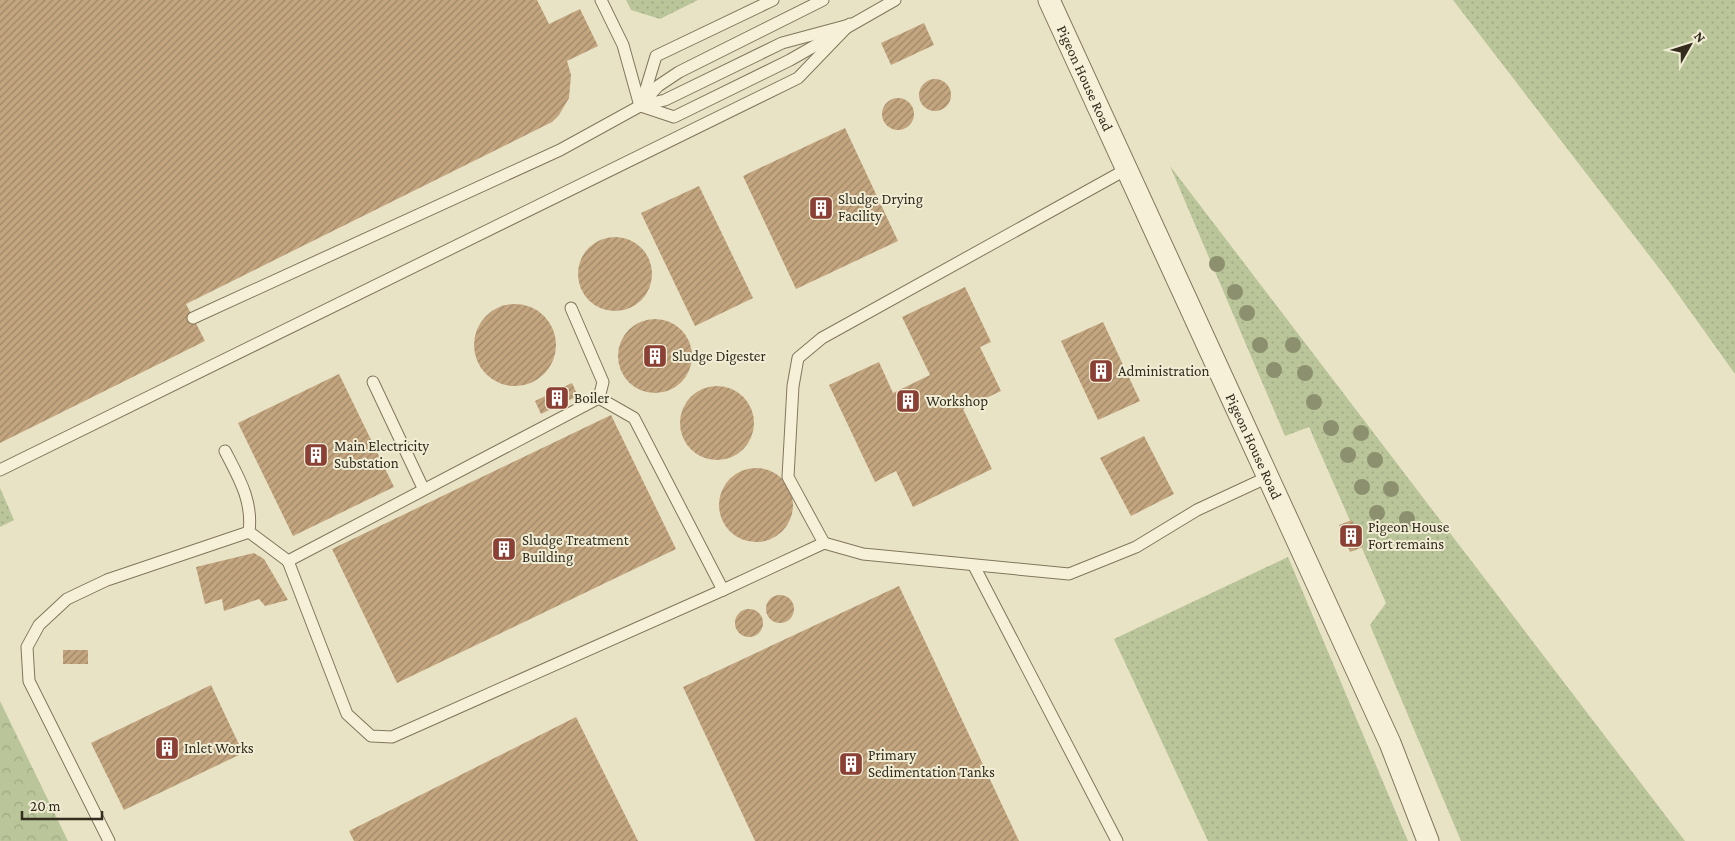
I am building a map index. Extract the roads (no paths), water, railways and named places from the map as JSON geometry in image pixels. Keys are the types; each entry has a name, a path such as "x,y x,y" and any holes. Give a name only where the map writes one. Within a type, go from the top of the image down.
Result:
{"street":[{"name":"Pigeon House Road","path":"1048,0 1390,743 1428,841"}],"lane":[{"path":"601,0 623,45 640,106"},
{"path":"640,106 656,56 773,0"},
{"path":"640,106 658,86 679,72 823,0"},
{"path":"640,106 674,117 768,70 895,0"},
{"path":"193,318 560,150 640,106 665,100 782,43 850,24"},
{"path":"0,470 798,78 850,24"},
{"path":"824,543 788,477 793,386 798,358 822,338 1127,169"},
{"path":"288,561 423,488 599,398 603,382 571,308"},
{"path":"373,382 423,488"},
{"path":"599,398 634,418 723,590"},
{"path":"225,451 244,487 251,515 249,532"},
{"path":"249,532 288,561 347,714 371,736 392,737 824,543 863,554 1069,574 1136,547 1197,510 1268,476"},
{"path":"109,841 30,682 27,647 39,625 67,599 107,580 249,532"},
{"path":"974,566 1117,841"}],"place":[{"name":"Sludge Drying Facility","path":"821,208"},
{"name":"Sludge Digester","path":"655,356"},
{"name":"Administration","path":"1101,371"},
{"name":"Boiler","path":"557,398"},
{"name":"Workshop","path":"908,401"},
{"name":"Main Electricity Substation","path":"316,455"},
{"name":"Pigeon House Fort remains","path":"1351,536"},
{"name":"Sludge Treatment Building","path":"504,549"},
{"name":"Inlet Works","path":"167,748"},
{"name":"Primary Sedimentation Tanks","path":"851,764"}]}
